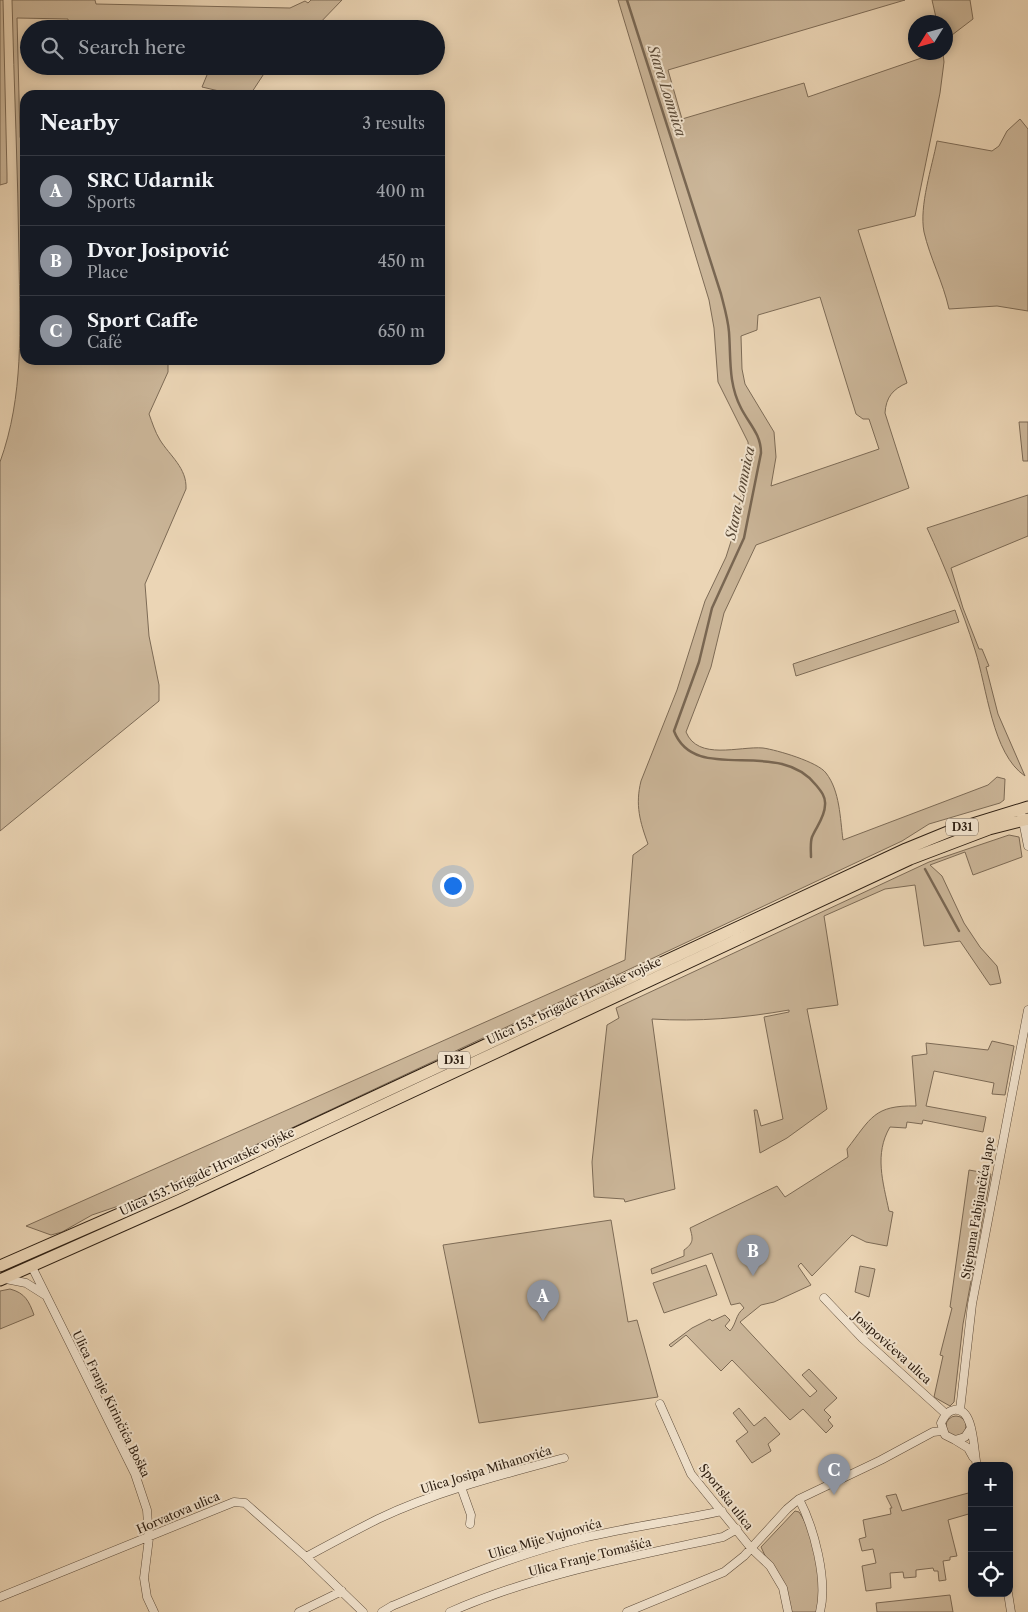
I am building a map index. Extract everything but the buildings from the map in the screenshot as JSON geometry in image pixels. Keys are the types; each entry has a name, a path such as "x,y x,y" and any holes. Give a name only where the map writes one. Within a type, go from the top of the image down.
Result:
{"main road":[{"name":"Ulica 153. brigade Hrvatske vojske","path":"0,1266 174,1190 906,849 950,831 1025,814"},
{"name":"Ulica 153. brigade Hrvatske vojske","path":"1,1279 197,1192 910,859 1025,814"}],"street":[{"path":"1025,814 1028,846"},
{"name":"Stjepana Fabijančića Jape","path":"960,1410 970,1318 1014,1074 1028,1010"},
{"name":"Ulica Franje Kirinčića Boška","path":"32,1266 134,1474 147,1510 149,1538 144,1578 148,1597 154,1612"},
{"path":"1,1279 26,1284 47,1297"},
{"name":"Josipovićeva ulica","path":"824,1298 857,1332 946,1414"},
{"name":"Sportska ulica","path":"660,1404 691,1474 776,1576 785,1596 788,1612"},
{"path":"976,1462 968,1448 942,1431 941,1423 946,1414 960,1410 969,1417 977,1462"},
{"path":"955,1440 966,1437 971,1428"},
{"path":"627,1612 724,1572 736,1564 787,1508 799,1499 874,1464 933,1432 942,1431"},
{"name":"Ulica Josipa Mihanovića","path":"306,1557 378,1519 461,1487 564,1458"},
{"path":"461,1487 471,1515 470,1524"},
{"path":"799,1499 809,1521 820,1570 823,1596 820,1612"},
{"name":"Horvatova ulica","path":"0,1598 234,1502 245,1503 306,1557 363,1612"},
{"name":"Ulica Mije Vujnovića","path":"382,1612 401,1602 502,1562 583,1538 722,1511"},
{"name":"Ulica Franje Tomašića","path":"450,1612 472,1602 562,1573 723,1537 737,1529"},
{"path":"299,1612 342,1591"},
{"path":"1009,1597 1011,1612"}],"shaded area":[{"path":"0,0 3,0 7,183 0,185"},
{"path":"12,0 95,0 96,4 290,8 305,1 308,3 311,0 342,0 323,20 68,20 17,18 20,137 20,310"},
{"path":"618,0 905,0 668,70 682,119 804,83 808,97 916,60 944,60 944,62 940,93 915,216 858,230 907,383 891,394 885,413 909,488 756,545 724,613 711,667 686,732 692,741 709,749 763,748 797,757 822,769 831,780 837,796 843,840 988,785 997,777 1005,779 1004,800 1000,803 929,824 902,841 145,1197 92,1215 62,1232 51,1235 26,1226 625,960 633,855 648,844 638,806 641,781 677,690 705,601 726,557 733,535 749,454 748,442 718,382 714,328 709,300","holes":["820,297 856,414 863,419 869,419 879,449 771,486 776,457 774,432 745,384 742,369 741,336 757,330 758,315"]},
{"path":"932,0 970,0 973,19 953,34 953,15 935,15"},
{"path":"207,75 263,75 253,90 215,90 202,87"},
{"path":"1020,119 1028,129 1028,311 997,306 949,309 924,232 923,222 927,186 937,141 992,151 999,146 1007,131"},
{"path":"20,336 20,365 168,365 168,372 149,414 160,440 181,468 186,482 186,489 145,584 149,636 159,685 159,701 0,831 0,462 13,412"},
{"path":"1019,422 1028,422 1028,461 1023,461"},
{"path":"1028,495 1028,536 951,568 963,608 979,649 982,649 989,666 986,667 998,714 1025,776 1014,766 998,736 970,635 953,588 927,528"},
{"path":"955,610 959,622 796,676 793,664"},
{"path":"1009,835 1019,837 1022,857 973,875 965,852 930,865 942,876 964,923 980,947 997,966 1001,983 990,985 960,941 924,946 915,885 885,889 824,916 838,1005 807,1009 827,1109 787,1138 760,1153 754,1110 757,1110 761,1126 783,1119 764,1017 789,1012 789,1010 721,1019 652,1019 675,1189 625,1202 624,1199 594,1197 592,1162 607,1025 619,1018 616,1008 929,862"},
{"path":"992,1041 1014,1046 1005,1095 992,1094 994,1083 934,1071 926,1106 986,1117 983,1132 923,1120 922,1124 907,1122 906,1128 890,1127 882,1147 881,1158 882,1179 889,1211 893,1212 887,1246 866,1242 852,1235 812,1276 801,1263 798,1266 811,1285 774,1302 761,1305 740,1322 810,1397 817,1391 802,1375 809,1369 837,1398 824,1410 831,1417 828,1420 833,1426 826,1433 803,1409 790,1420 732,1360 721,1371 686,1335 671,1347 669,1345 692,1328 710,1319 712,1321 725,1315 730,1320 725,1326 730,1331 739,1313 744,1308 740,1303 731,1305 712,1253 652,1274 651,1269 684,1256 684,1250 690,1245 692,1240 690,1228 777,1186 785,1197 848,1157 847,1149 868,1122 882,1111 902,1106 916,1106 912,1056 927,1054 926,1043 988,1050"},
{"path":"969,1170 991,1174 963,1324 954,1402 950,1406 934,1397 943,1356 940,1355 952,1308 950,1307"},
{"path":"611,1220 628,1322 637,1320 658,1397 479,1423 443,1245"},
{"path":"706,1265 717,1295 664,1313 653,1283"},
{"path":"860,1266 875,1269 869,1297 855,1292"},
{"path":"10,1289 26,1298 34,1315 0,1329 0,1291"},
{"path":"739,1408 754,1426 765,1417 780,1434 768,1444 771,1451 752,1463 736,1441 748,1432 733,1413"},
{"path":"956,1416 963,1419 966,1426 963,1433 956,1436 949,1433 946,1426 949,1419"},
{"path":"968,1493 968,1514 948,1520 957,1556 943,1561 946,1580 939,1581 938,1571 934,1571 933,1568 916,1570 916,1577 904,1578 903,1572 890,1573 891,1588 866,1591 862,1566 876,1563 873,1549 862,1551 859,1539 866,1537 863,1520 891,1514 890,1508 892,1508 886,1496 896,1494 902,1511"},
{"path":"795,1511 799,1512 805,1523 814,1547 819,1587 818,1612 791,1612 761,1547"},
{"path":"950,1595 953,1612 877,1612 876,1603"}],"waterway":[{"name":"Stara Lomnica","path":"627,0 721,294 728,327 734,389 741,408 757,435 761,453 744,538 712,608 699,662 674,731 685,747 700,756 781,764 800,771 816,785 824,797 825,809 812,837 811,857"},
{"path":"925,869 959,931"}],"place":[{"name":"Dvor Josipović","path":"753,1276"},
{"name":"SRC Udarnik","path":"543,1321"},
{"name":"Sport Caffe","path":"834,1495"}]}
